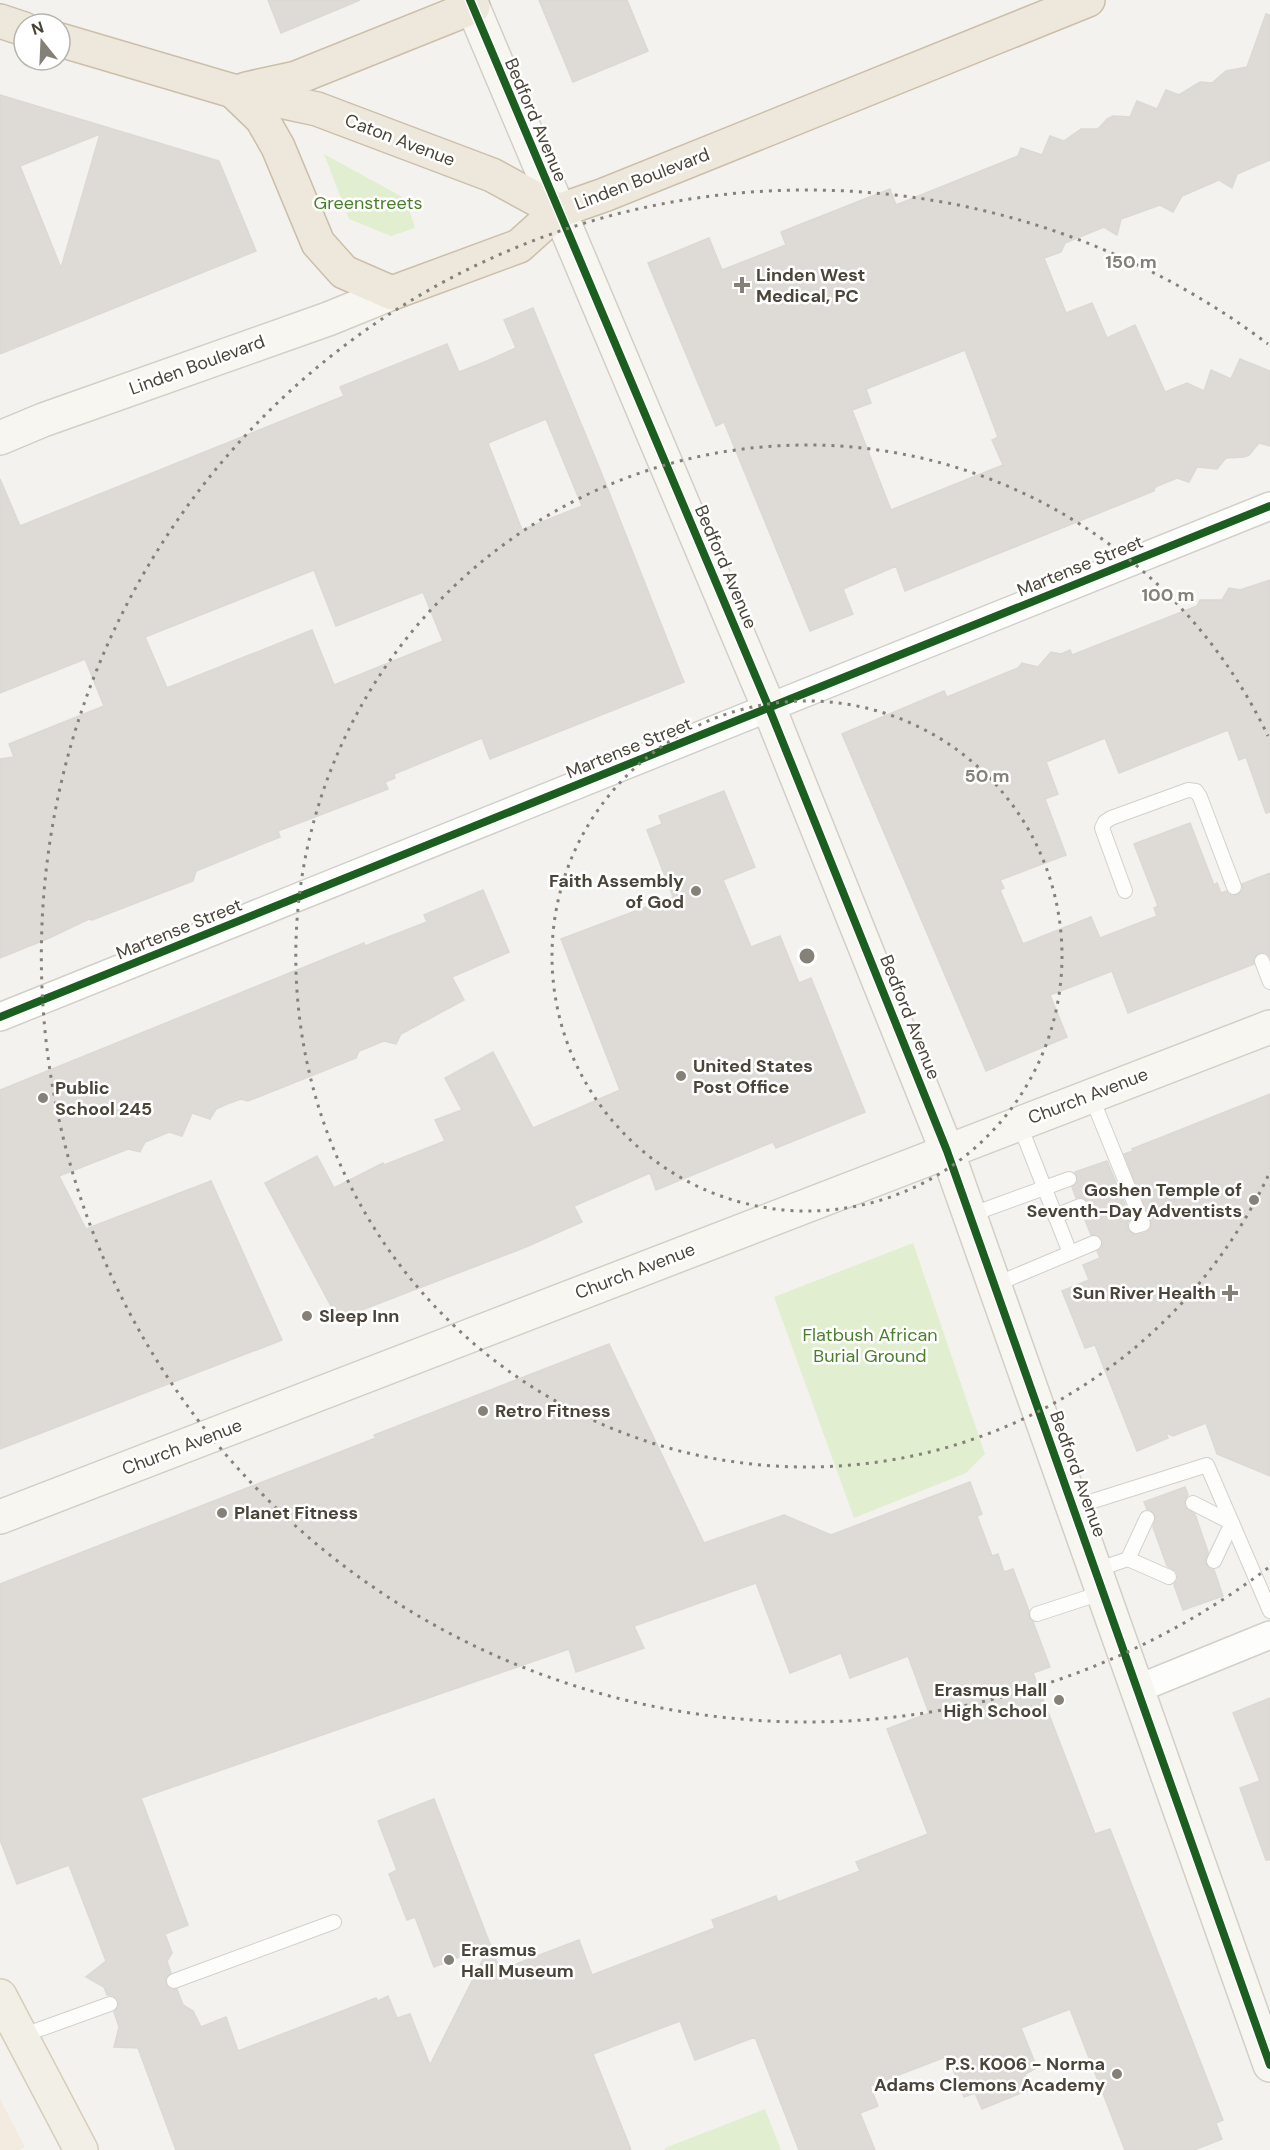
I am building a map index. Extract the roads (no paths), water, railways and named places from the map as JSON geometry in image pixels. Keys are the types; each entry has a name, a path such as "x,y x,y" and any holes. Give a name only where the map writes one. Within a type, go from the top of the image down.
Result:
{"highway":[{"name":"Linden Boulevard","path":"392,293 519,246 558,211 604,195 1088,0"},
{"path":"233,92 296,78 471,3"},
{"name":"Caton Avenue","path":"72,43 233,92 317,109 492,175 558,211"},
{"name":"Caton Avenue","path":"233,92 262,119 278,147 318,243 344,272 392,293"}],"main road":[{"path":"0,1996 81,2150"}],"street":[{"name":"Bedford Avenue","path":"471,3 769,708 947,1151 1270,2066"},
{"name":"Linden Boulevard","path":"0,438 43,420 328,319 392,293"},
{"name":"Martense Street","path":"0,1017 1270,506"},
{"name":"Church Avenue","path":"0,1517 1270,1027"},
{"path":"1137,1689 1270,1635"}],"lane":[{"path":"1125,891 1102,828 1105,822 1188,790 1196,791 1200,797 1234,887"},
{"path":"1262,961 1270,981"},
{"path":"1090,1096 1113,1161 1143,1224 1136,1226"},
{"path":"1019,1123 1070,1253"},
{"path":"970,1215 1069,1179"},
{"path":"1055,1216 1080,1206"},
{"path":"994,1285 1094,1243"},
{"path":"1074,1507 1207,1465 1270,1611"},
{"path":"1193,1503 1233,1523"},
{"path":"1037,1614 1100,1581 1128,1559 1147,1518"},
{"path":"1214,1561 1233,1523"},
{"path":"1128,1559 1169,1577"},
{"path":"174,1981 333,1922"},
{"path":"21,2036 110,2004"}],"place":[{"name":"Linden West Medical, PC","path":"742,285"},
{"name":"Faith Assembly of God","path":"696,891"},
{"name":"United States Post Office","path":"681,1076"},
{"name":"Public School 245","path":"43,1098"},
{"name":"Goshen Temple of Seventh-Day Adventists","path":"1254,1200"},
{"name":"Sun River Health","path":"1230,1293"},
{"name":"Sleep Inn","path":"307,1316"},
{"name":"Retro Fitness","path":"483,1411"},
{"name":"Planet Fitness","path":"222,1513"},
{"name":"Erasmus Hall High School","path":"1059,1700"},
{"name":"Erasmus Hall Museum","path":"449,1960"},
{"name":"P.S. K006 - Norma Adams Clemons Academy","path":"1117,2074"}],"park label":[{"name":"Greenstreets","path":"368,203"},
{"name":"Flatbush African Burial Ground","path":"870,1345"}]}
